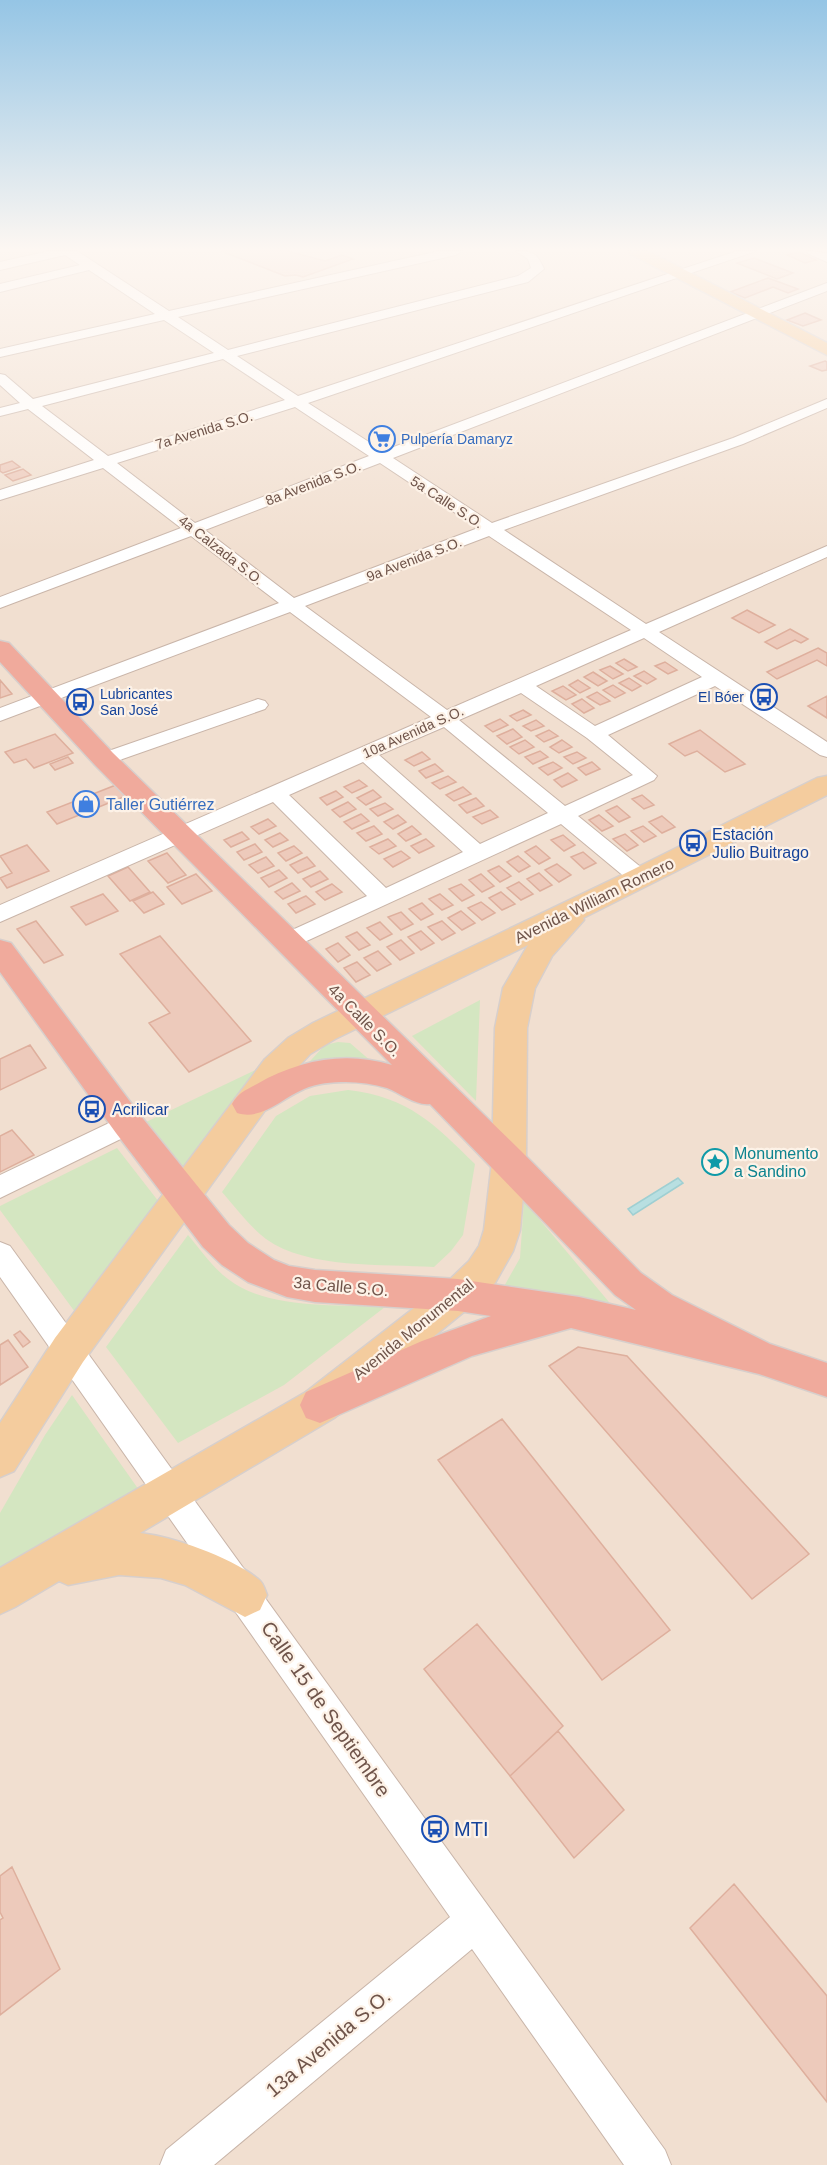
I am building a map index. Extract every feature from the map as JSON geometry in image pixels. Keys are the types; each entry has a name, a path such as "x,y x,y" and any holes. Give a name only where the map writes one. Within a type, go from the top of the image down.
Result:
{"highway":[{"name":"4a Calle S.O.","path":"0,648 104,759 509,1161 628,1284 666,1310 759,1357"},
{"name":"3a Calle S.O.","path":"0,950 183,1195 225,1245 255,1268 275,1277 315,1286 458,1295 579,1313 759,1357"},
{"path":"249,1104 297,1078 346,1068 389,1075 411,1083 450,1104"},
{"path":"320,1405 478,1336 526,1321 579,1313"},
{"path":"759,1357 827,1380"}],"main road":[{"name":"Avenida William Romero","path":"359,1014 640,878 827,784"},
{"name":"Avenida Monumental","path":"13,1585 320,1405 458,1295 482,1272 500,1241 509,1161 511,1028 519,988 541,949 570,918 605,895"},
{"path":"0,1458 69,1350 277,1068 299,1046 359,1014"},
{"path":"13,1585 56,1567 99,1556 143,1554 179,1560 198,1568 245,1595"}],"street":[{"name":"5a Calle S.O.","path":"221,352 827,751"},
{"path":"0,412 237,352"},
{"name":"7a Avenida S.O.","path":"0,495 296,402 445,352"},
{"name":"8a Avenida S.O.","path":"0,603 657,352"},
{"name":"4a Calzada S.O.","path":"0,378 29,403 292,605 445,718 640,878"},
{"name":"9a Avenida S.O.","path":"0,715 489,530 738,441 827,403"},
{"name":"10a Avenida S.O.","path":"0,914 827,551"},
{"path":"594,734 716,678"},
{"path":"287,942 647,776 594,734 522,685"},
{"path":"104,759 258,705"},
{"path":"366,754 478,854"},
{"path":"276,794 383,898"},
{"path":"0,1187 128,1124"},
{"name":"Calle 15 de Septiembre","path":"0,1254 650,2165"},
{"name":"13a Avenida S.O.","path":"181,2165 475,1921"}],"shaded area":[{"path":"0,352 827,352 827,2165 0,2165"}],"green space":[{"path":"480,1000 476,1101 412,1036"},
{"path":"338,1042 350,1043 379,1068 298,1074 325,1045"},
{"path":"266,1065 246,1083 182,1171 144,1123"},
{"path":"348,1090 388,1099 404,1106 433,1125 475,1164 463,1235 451,1251 434,1267 347,1263 303,1256 283,1249 260,1234 222,1192 276,1116 310,1096"},
{"path":"117,1148 159,1202 75,1312 0,1210 0,1206"},
{"path":"524,1201 609,1302 502,1290 520,1258"},
{"path":"188,1235 228,1279 262,1296 282,1301 325,1305 385,1307 284,1385 178,1443 106,1347"},
{"path":"72,1395 139,1490 0,1572 0,1513 45,1435"}],"water":[{"path":"678,1178 683,1183 633,1215 628,1209"}],"building":[{"path":"825,361 827,370 822,371 810,366"},
{"path":"12,461 20,467 3,473 0,471 0,465"},
{"path":"23,469 31,475 13,481 5,475"},
{"path":"747,610 775,625 759,633 732,618"},
{"path":"790,629 808,639 801,643 795,640 777,649 765,642"},
{"path":"818,648 827,653 827,666 817,660 777,679 767,672"},
{"path":"624,659 637,667 628,671 616,663"},
{"path":"665,662 677,670 668,674 655,666"},
{"path":"610,666 623,674 613,679 600,670"},
{"path":"644,671 656,679 647,684 634,676"},
{"path":"593,672 607,681 598,686 584,677"},
{"path":"629,678 641,686 632,691 619,683"},
{"path":"0,680 12,694 0,698"},
{"path":"578,680 590,688 580,693 569,685"},
{"path":"613,685 625,693 615,698 603,690"},
{"path":"563,686 576,695 566,700 552,691"},
{"path":"597,692 610,701 600,705 587,697"},
{"path":"827,696 827,718 808,706"},
{"path":"582,699 594,708 584,713 572,704"},
{"path":"523,710 531,715 517,721 510,716"},
{"path":"500,719 508,725 493,732 485,726"},
{"path":"536,720 544,726 531,731 523,726"},
{"path":"513,729 522,737 507,744 497,736"},
{"path":"549,730 558,736 544,742 536,736"},
{"path":"700,730 745,764 725,772 697,751 685,756 669,744"},
{"path":"55,734 73,753 34,768 26,759 14,763 5,752"},
{"path":"525,740 534,747 519,754 510,747"},
{"path":"562,740 572,747 559,753 550,747"},
{"path":"540,751 548,757 533,764 525,757"},
{"path":"422,752 430,759 414,766 405,760"},
{"path":"577,752 586,758 573,764 564,757"},
{"path":"68,757 73,763 55,770 50,764"},
{"path":"553,762 562,768 548,775 539,768"},
{"path":"592,762 600,769 586,775 578,768"},
{"path":"435,764 443,771 426,778 419,771"},
{"path":"568,773 577,780 562,787 554,780"},
{"path":"448,776 456,782 440,789 432,783"},
{"path":"359,780 367,786 352,793 344,787"},
{"name":"Taller Gutiérrez","path":"116,785 126,796 57,824 47,812"},
{"path":"463,787 471,794 454,801 446,795"},
{"path":"373,790 381,797 366,805 357,798"},
{"path":"336,791 343,797 327,805 320,798"},
{"path":"642,795 654,805 644,809 632,799"},
{"path":"476,798 484,806 467,813 459,805"},
{"path":"348,802 356,809 340,817 332,810"},
{"path":"385,803 393,809 378,816 370,809"},
{"path":"617,806 630,817 619,822 606,811"},
{"path":"490,810 498,817 482,824 473,817"},
{"path":"361,814 369,821 352,829 344,822"},
{"path":"398,815 406,822 393,829 384,822"},
{"path":"599,815 613,826 602,831 589,820"},
{"path":"662,816 675,827 662,833 649,822"},
{"path":"268,819 276,826 259,834 251,827"},
{"path":"374,826 382,834 366,841 357,833"},
{"path":"412,826 421,834 406,841 398,834"},
{"path":"643,826 656,836 644,842 631,831"},
{"path":"242,832 249,839 231,847 224,840"},
{"path":"280,833 288,840 273,847 265,840"},
{"path":"625,834 638,845 627,851 613,839"},
{"path":"563,835 575,845 564,851 551,840"},
{"path":"388,839 396,846 379,854 370,847"},
{"path":"426,839 434,846 419,853 411,846"},
{"path":"255,844 262,852 244,860 237,852"},
{"path":"27,845 49,871 7,888 0,878 12,873 0,856"},
{"path":"294,846 302,853 286,861 278,853"},
{"path":"536,846 550,858 539,864 525,852"},
{"path":"401,851 410,858 393,867 384,859"},
{"path":"583,852 596,863 584,869 571,857"},
{"path":"167,853 186,875 168,883 148,861"},
{"path":"518,856 530,866 519,872 507,862"},
{"path":"266,857 274,866 258,873 249,865"},
{"path":"307,857 315,866 298,873 290,865"},
{"path":"557,864 571,875 559,882 545,870"},
{"path":"499,866 511,876 500,882 488,871"},
{"path":"128,867 150,892 130,901 108,876"},
{"path":"279,870 287,878 269,887 261,878"},
{"path":"320,871 328,879 311,887 303,879"},
{"path":"539,873 552,885 540,891 527,879"},
{"path":"196,874 212,891 182,904 167,887"},
{"path":"481,874 494,886 482,892 469,880"},
{"path":"519,882 533,894 521,900 507,888"},
{"path":"292,883 300,891 283,899 275,892"},
{"path":"332,884 342,892 325,900 316,892"},
{"path":"461,884 474,895 462,901 449,889"},
{"path":"153,892 164,904 144,913 133,901"},
{"path":"501,892 515,904 502,910 489,898"},
{"path":"103,894 118,911 86,925 71,907"},
{"path":"440,894 453,905 442,910 429,899"},
{"path":"306,896 315,904 296,913 288,904"},
{"path":"481,902 495,913 482,920 468,908"},
{"path":"422,903 433,914 421,920 409,909"},
{"path":"461,911 475,923 462,930 448,918"},
{"path":"401,912 413,924 401,930 388,917"},
{"path":"36,921 63,955 44,963 17,929"},
{"path":"442,921 455,933 442,940 428,927"},
{"path":"380,922 392,934 380,940 367,928"},
{"path":"421,931 434,943 421,950 408,937"},
{"path":"357,932 370,945 359,950 346,937"},
{"path":"160,936 251,1041 189,1072 149,1023 170,1013 120,954"},
{"path":"401,940 414,953 400,960 387,947"},
{"path":"338,943 350,955 338,962 326,949"},
{"path":"378,951 391,964 377,971 364,958"},
{"path":"357,962 370,975 356,982 344,968"},
{"path":"30,1045 46,1068 0,1090 0,1059"},
{"path":"12,1130 34,1155 0,1172 0,1136"},
{"path":"20,1331 30,1342 23,1347 14,1335"},
{"path":"8,1340 28,1367 0,1385 0,1345"},
{"path":"578,1347 627,1356 809,1554 752,1599 549,1366"},
{"path":"502,1419 670,1630 602,1680 438,1460"},
{"path":"477,1624 563,1726 510,1776 424,1669"},
{"path":"558,1731 624,1810 574,1858 510,1776"},
{"path":"12,1867 60,1969 0,2015 0,1920 3,1918 0,1912 0,1876"},
{"path":"734,1884 827,1996 827,2102 690,1928"}],"place":[{"name":"Pulpería Damaryz","path":"382,439"},
{"name":"El Bóer","path":"764,697"},
{"name":"Lubricantes San José","path":"80,702"},
{"name":"Taller Gutiérrez","path":"86,804"},
{"name":"Estación Julio Buitrago","path":"693,843"},
{"name":"Acrilicar","path":"92,1109"},
{"name":"Monumento a Sandino","path":"715,1162"},
{"name":"MTI","path":"435,1829"}]}
